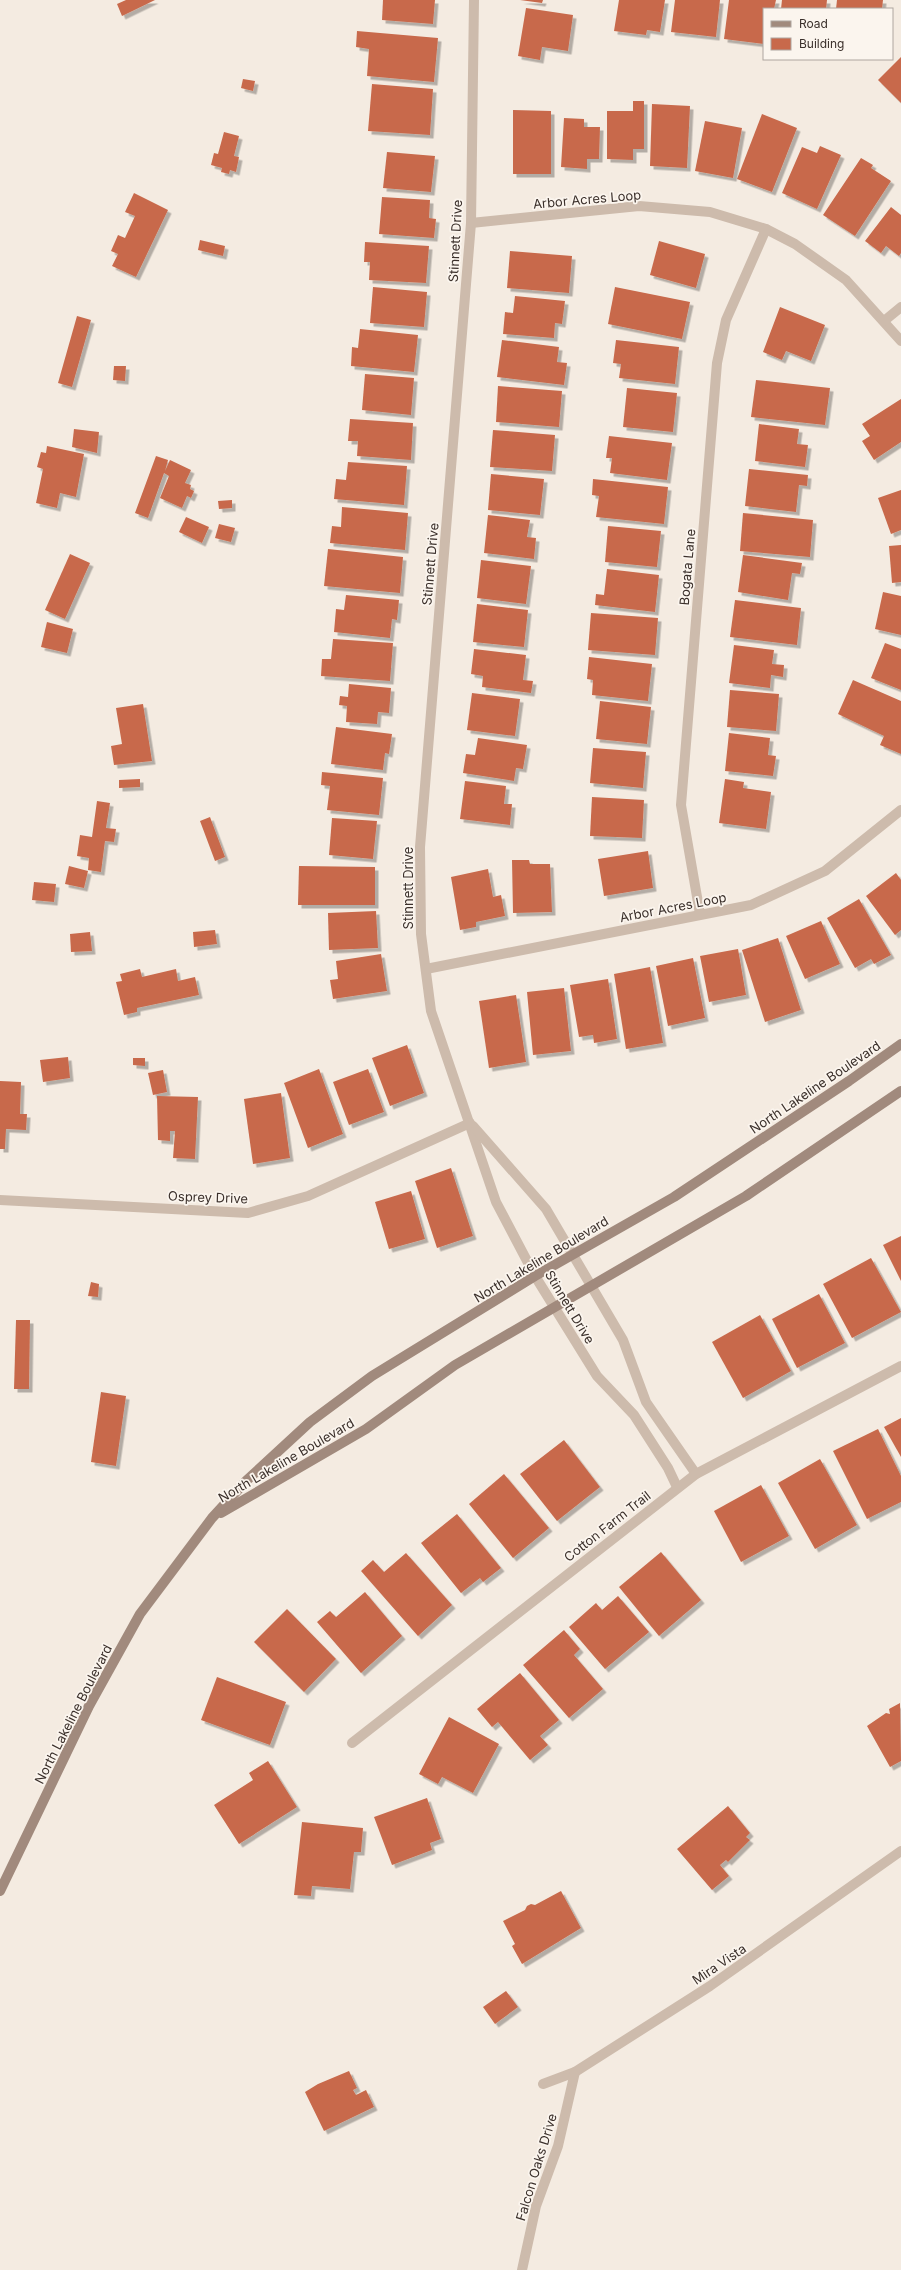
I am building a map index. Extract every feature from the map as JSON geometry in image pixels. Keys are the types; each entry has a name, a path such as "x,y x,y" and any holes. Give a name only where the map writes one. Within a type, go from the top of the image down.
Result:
{"street":[{"name":"Stinnett Drive","path":"474,0 471,223 420,847 421,934 431,1011 496,1202 535,1276 596,1376 634,1415 668,1468 677,1487"},
{"name":"Arbor Acres Loop","path":"471,223 639,206 710,212 766,229 795,244 846,280 901,341"},
{"name":"Bogata Lane","path":"700,914 681,805 717,363 726,320 766,229"},
{"path":"884,321 901,307"},
{"name":"Arbor Acres Loop","path":"426,969 751,905 825,871 901,810"},
{"name":"North Lakeline Boulevard","path":"0,1891 89,1706 140,1614 212,1518 246,1481 304,1428 359,1385 535,1276 674,1197 849,1081 901,1044"},
{"name":"North Lakeline Boulevard","path":"212,1518 366,1429 455,1365 746,1196 901,1091"},
{"name":"Stinnett Drive","path":"470,1123 546,1209 572,1255 593,1286 623,1340 646,1402 696,1474"},
{"name":"Osprey Drive","path":"0,1200 248,1213 308,1196 470,1123"},
{"name":"Cotton Farm Trail","path":"352,1743 677,1487 696,1474 901,1366"},
{"name":"Mira Vista","path":"543,2084 575,2072 710,1986 901,1851"},
{"name":"Falcon Oaks Drive","path":"522,2270 536,2206 558,2146 575,2072"}],"building":[{"path":"126,0 155,0 122,16 117,4"},
{"path":"383,0 435,0 433,24 382,20"},
{"path":"520,0 543,0 542,3"},
{"path":"619,0 665,0 660,32 647,30 646,35 614,31"},
{"path":"675,0 720,0 716,37 671,32"},
{"path":"729,0 776,0 774,8 763,8 763,44 724,39"},
{"path":"782,0 827,0 826,8 781,8"},
{"path":"837,0 883,0 882,8 836,8"},
{"path":"526,8 573,15 568,51 542,47 540,60 518,56"},
{"path":"357,31 438,38 434,82 367,76 369,49 356,47"},
{"path":"901,57 901,103 878,80"},
{"path":"243,79 255,81 253,91 241,88"},
{"path":"372,84 433,89 430,135 368,131"},
{"path":"633,101 644,101 644,149 633,149 633,160 607,159 607,111 633,111"},
{"path":"652,104 690,106 687,168 650,166"},
{"path":"513,110 551,111 551,174 513,174"},
{"path":"762,114 797,128 772,192 737,179"},
{"path":"564,118 584,119 584,127 600,127 599,159 587,159 587,169 561,167"},
{"path":"705,121 742,128 733,178 695,171"},
{"path":"224,132 239,136 234,156 239,157 236,172 230,170 229,174 221,172 222,168 211,165 214,153 218,154"},
{"path":"820,146 841,155 817,209 782,193 802,147 817,153"},
{"path":"387,152 435,156 431,192 383,188"},
{"path":"861,158 873,165 871,168 891,181 855,236 823,215"},
{"path":"134,193 168,210 136,277 112,266 118,254 111,251 118,235 125,238 135,216 125,212"},
{"path":"382,197 430,200 429,218 436,219 434,238 379,234"},
{"path":"891,207 901,215 901,253 899,256 886,246 881,253 865,241"},
{"path":"200,240 225,246 223,256 198,250"},
{"path":"659,241 705,254 696,288 650,275"},
{"path":"365,242 429,246 426,283 369,280 370,262 364,262"},
{"path":"510,251 572,256 569,293 507,288"},
{"path":"373,287 427,292 424,327 370,323"},
{"path":"615,287 690,302 682,339 608,324"},
{"path":"515,296 565,301 562,324 555,323 554,338 503,334 505,312 513,313"},
{"path":"780,307 825,325 811,361 786,351 782,360 763,352"},
{"path":"77,316 91,320 72,387 58,383"},
{"path":"360,329 418,335 414,372 351,366 352,347 358,348"},
{"path":"502,340 559,347 557,362 567,363 564,385 497,377"},
{"path":"616,340 679,347 675,384 619,378 621,364 613,363"},
{"path":"114,366 126,366 125,381 113,380"},
{"path":"365,374 414,378 411,415 362,410"},
{"path":"756,380 830,388 825,425 751,417"},
{"path":"498,386 562,391 559,427 496,422"},
{"path":"627,388 677,393 673,432 623,427"},
{"path":"901,399 901,442 874,460 862,441 870,436 862,424"},
{"path":"350,419 413,423 411,460 357,456 358,441 348,441"},
{"path":"759,424 799,429 797,444 808,445 805,467 755,461"},
{"path":"74,429 99,432 97,453 72,447"},
{"path":"493,430 555,435 552,471 490,467"},
{"path":"609,436 672,443 667,480 610,473 612,458 606,458"},
{"path":"47,446 84,454 76,497 60,493 57,508 36,503 43,469 37,467 41,452 46,453"},
{"path":"156,456 168,460 165,471 170,460 191,470 185,483 191,485 190,489 194,491 191,498 187,496 182,508 160,498 169,476 164,473 148,518 135,513"},
{"path":"348,462 407,466 404,505 334,499 336,479 346,480"},
{"path":"749,469 808,475 807,486 799,485 796,512 745,506"},
{"path":"491,474 544,479 540,515 488,510"},
{"path":"593,479 668,487 664,524 596,517 599,496 592,495"},
{"path":"901,490 901,530 891,534 878,498"},
{"path":"232,500 232,508 219,509 218,501"},
{"path":"342,507 408,513 405,550 330,543 332,526 341,527"},
{"path":"743,513 813,520 810,557 740,551"},
{"path":"488,515 530,520 527,537 536,538 534,559 484,553"},
{"path":"186,517 209,527 202,543 179,532"},
{"path":"219,524 235,528 231,542 215,538"},
{"path":"608,526 661,531 657,567 605,562"},
{"path":"901,545 901,582 892,583 889,546"},
{"path":"328,549 403,557 400,593 324,586"},
{"path":"70,554 90,563 65,619 45,610"},
{"path":"743,555 802,563 800,574 792,573 788,600 738,592"},
{"path":"481,560 531,566 526,604 477,598"},
{"path":"607,569 659,575 655,612 595,605 596,594 604,595"},
{"path":"883,592 901,596 901,635 875,629"},
{"path":"346,595 399,600 397,620 392,619 390,638 334,632 336,609 344,610"},
{"path":"735,600 801,608 797,645 730,637"},
{"path":"477,604 528,610 524,647 473,642"},
{"path":"591,613 658,618 655,655 588,650"},
{"path":"47,622 73,629 67,653 41,647"},
{"path":"333,639 393,643 390,681 321,676 322,659 331,659"},
{"path":"885,643 901,649 901,690 871,678"},
{"path":"734,645 774,650 772,664 784,665 783,677 771,675 770,688 729,683"},
{"path":"474,649 526,655 523,680 533,681 531,693 482,687 483,676 471,674"},
{"path":"589,657 652,664 648,701 592,695 593,680 587,679"},
{"path":"853,680 901,701 901,754 880,745 884,736 838,714"},
{"path":"349,684 391,688 389,713 378,712 377,724 346,722 347,706 339,705 340,696 348,697"},
{"path":"730,690 779,694 776,731 727,727"},
{"path":"472,693 520,699 515,736 467,730"},
{"path":"600,701 651,707 647,744 596,739"},
{"path":"143,704 152,761 114,765 111,746 122,744 116,708"},
{"path":"336,727 392,734 389,754 385,753 383,770 331,764"},
{"path":"729,733 770,738 768,755 776,756 773,776 725,771"},
{"path":"478,738 527,745 523,769 516,768 514,781 463,773 466,754 475,755"},
{"path":"593,748 646,752 643,788 590,783"},
{"path":"322,772 383,778 379,815 327,810 330,786 321,785"},
{"path":"140,779 140,787 119,788 119,780"},
{"path":"725,779 744,782 743,788 771,792 766,829 719,823"},
{"path":"465,781 506,786 504,804 512,804 510,825 460,819"},
{"path":"592,797 644,800 642,838 590,836"},
{"path":"97,801 110,803 106,828 116,829 114,842 105,841 101,872 88,870 89,858 77,856 80,835 92,837"},
{"path":"210,817 225,857 215,861 200,821"},
{"path":"332,818 377,821 373,859 329,855"},
{"path":"648,851 653,888 604,896 598,859"},
{"path":"512,860 529,860 530,864 550,864 552,912 513,913"},
{"path":"69,866 88,871 84,888 65,884"},
{"path":"299,866 375,867 375,905 298,905"},
{"path":"488,869 493,897 501,895 505,916 476,922 476,927 460,930 451,877"},
{"path":"896,873 901,880 901,930 895,935 866,896"},
{"path":"34,882 56,884 54,902 32,900"},
{"path":"859,899 891,955 874,964 871,959 855,968 827,918"},
{"path":"376,911 378,948 329,950 328,913"},
{"path":"821,921 840,964 805,979 786,936"},
{"path":"215,930 217,944 194,947 193,932"},
{"path":"90,932 92,951 71,952 70,934"},
{"path":"778,938 801,1010 765,1022 742,950"},
{"path":"738,949 746,995 709,1002 700,956"},
{"path":"381,954 387,991 333,999 330,980 338,979 336,961"},
{"path":"693,958 705,1018 668,1026 656,966"},
{"path":"650,967 663,1043 626,1049 614,974"},
{"path":"140,969 142,977 176,969 178,981 195,977 199,995 137,1008 137,1012 124,1015 116,982 122,981 120,974"},
{"path":"608,979 617,1039 594,1043 593,1035 579,1037 570,985"},
{"path":"564,988 571,1051 533,1055 527,992"},
{"path":"516,995 526,1062 489,1068 479,1001"},
{"path":"407,1045 424,1093 390,1106 372,1058"},
{"path":"68,1057 70,1078 43,1082 40,1060"},
{"path":"133,1058 145,1058 145,1066 133,1065"},
{"path":"319,1069 343,1134 308,1148 284,1083"},
{"path":"368,1069 384,1112 349,1125 333,1082"},
{"path":"163,1070 167,1092 153,1095 148,1073"},
{"path":"0,1081 21,1082 20,1114 27,1114 26,1130 6,1129 5,1149 0,1149"},
{"path":"281,1093 290,1158 253,1164 244,1099"},
{"path":"157,1096 198,1097 195,1159 173,1158 175,1131 170,1131 170,1141 158,1140"},
{"path":"451,1168 473,1236 437,1248 415,1181"},
{"path":"411,1191 425,1239 389,1249 375,1202"},
{"path":"901,1236 901,1281 883,1245"},
{"path":"871,1258 901,1312 852,1338 823,1284"},
{"path":"91,1282 99,1284 98,1297 88,1296"},
{"path":"819,1294 845,1343 797,1368 772,1319"},
{"path":"760,1315 791,1371 743,1398 712,1342"},
{"path":"16,1320 30,1320 29,1389 14,1389"},
{"path":"101,1392 126,1396 116,1466 91,1462"},
{"path":"901,1418 901,1457 884,1427"},
{"path":"878,1429 901,1476 901,1502 867,1519 833,1451"},
{"path":"564,1440 600,1487 557,1521 520,1474"},
{"path":"820,1459 857,1525 815,1549 778,1483"},
{"path":"504,1474 549,1528 513,1558 469,1504"},
{"path":"761,1485 789,1536 741,1562 714,1511"},
{"path":"457,1514 501,1568 483,1582 480,1578 461,1593 421,1543"},
{"path":"661,1552 701,1600 659,1636 619,1587"},
{"path":"406,1553 452,1605 418,1636 361,1571 373,1560 384,1572"},
{"path":"365,1592 402,1636 361,1673 317,1622 330,1611 336,1617"},
{"path":"618,1596 649,1632 605,1669 569,1627 596,1603 602,1610"},
{"path":"287,1609 336,1659 304,1692 254,1642"},
{"path":"564,1630 580,1649 574,1655 603,1689 569,1718 523,1665"},
{"path":"520,1673 559,1720 540,1736 548,1745 530,1760 498,1722 492,1727 477,1709"},
{"path":"217,1677 286,1702 270,1745 201,1720"},
{"path":"900,1703 901,1761 890,1767 867,1726 886,1713 890,1714 889,1709"},
{"path":"449,1717 499,1744 473,1793 442,1777 438,1784 419,1774"},
{"path":"268,1761 297,1807 239,1844 214,1805 253,1780 249,1773"},
{"path":"427,1798 441,1839 430,1843 432,1850 392,1865 374,1817"},
{"path":"728,1806 750,1833 746,1837 750,1840 728,1862 726,1860 720,1865 729,1876 712,1890 677,1849"},
{"path":"302,1822 363,1828 361,1852 354,1852 350,1889 312,1886 311,1896 294,1895"},
{"path":"561,1891 581,1928 522,1964 512,1946 515,1944 503,1921 525,1910 527,1906 531,1904 535,1905"},
{"path":"506,1991 518,2007 495,2024 483,2007"},
{"path":"349,2071 357,2088 353,2090 356,2095 366,2090 374,2107 324,2131 305,2092 318,2084"}]}
